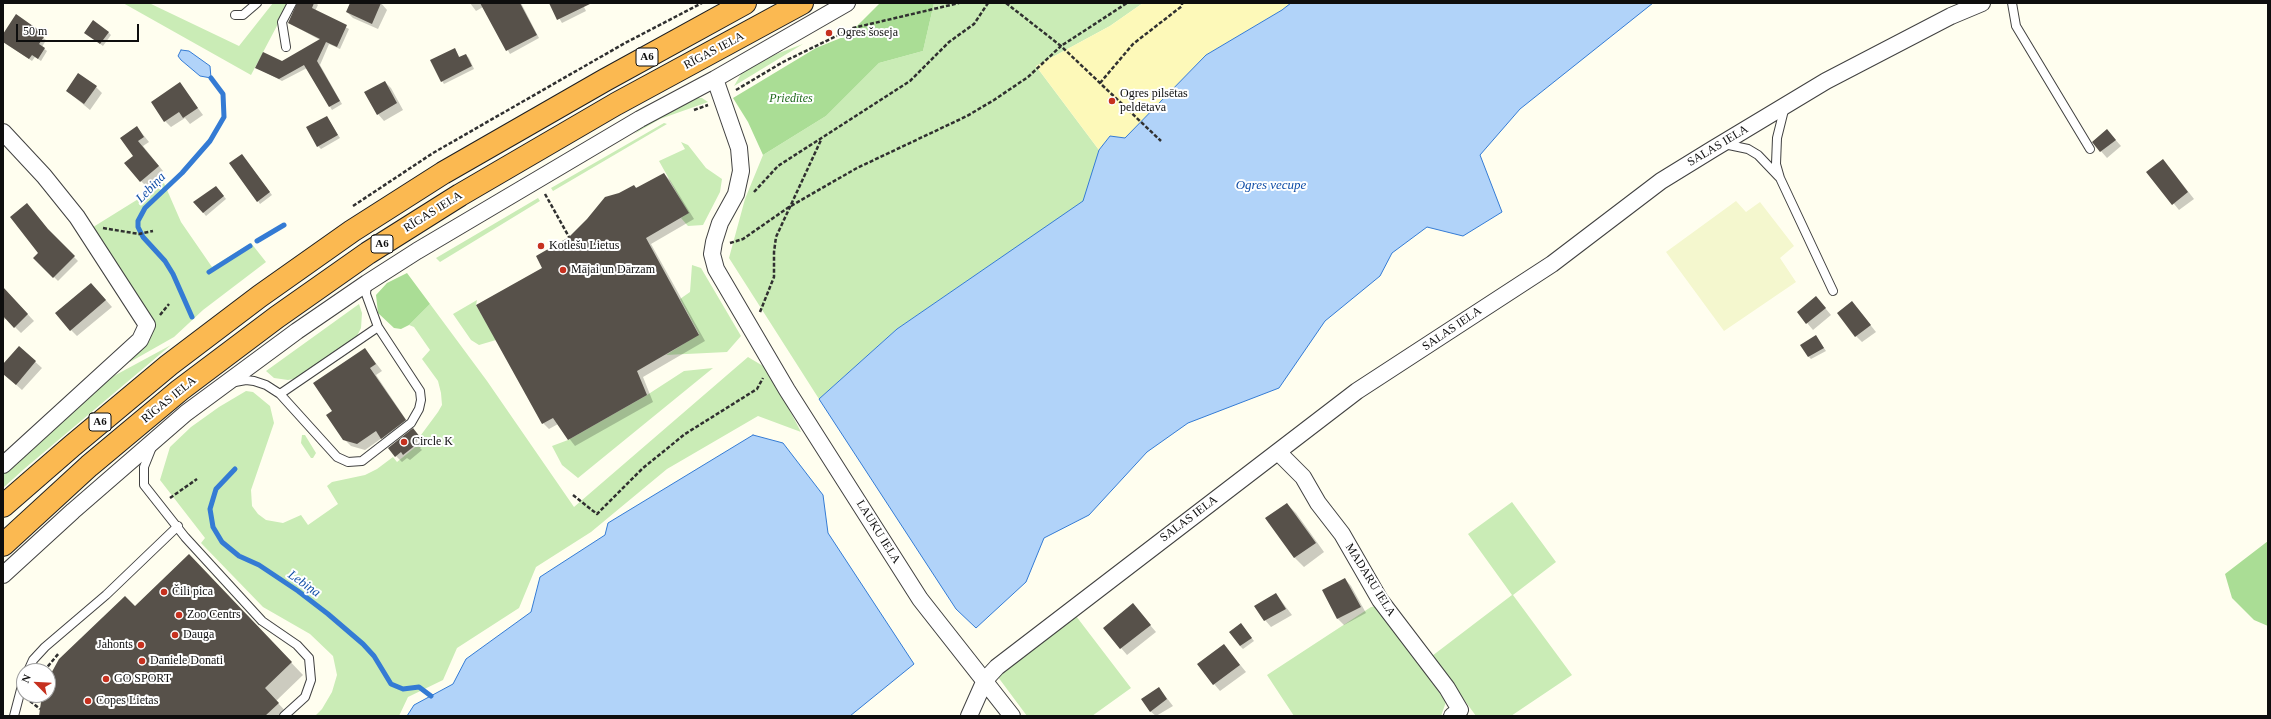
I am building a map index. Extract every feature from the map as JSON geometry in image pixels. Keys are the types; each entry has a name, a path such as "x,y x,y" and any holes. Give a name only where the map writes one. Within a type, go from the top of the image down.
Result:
{"highway":[{"name":"A6","path":"3,506 169,365 260,296 352,231 443,173 605,80 745,3"},
{"name":"RĪGAS IELA","path":"3,545 89,466 180,390 277,317 368,253 460,195 616,104 802,3"}],"street":[{"path":"707,24 724,3"},
{"path":"3,575 156,438 297,331 366,283 416,251 640,119 715,79 847,3"},
{"name":"SALAS IELA","path":"969,716 985,680 997,667 1357,391 1552,264 1661,181 1785,106 1871,57 1974,4 1982,3"},
{"name":"LAUKU IELA","path":"715,79 739,148 741,171 736,194 720,223 714,242 712,254 716,268 755,336 920,599 1012,716"},
{"path":"3,132 44,176 77,217 147,325 140,340 3,465"},
{"name":"MADARU IELA","path":"1278,452 1303,477 1318,503 1342,534 1380,600 1447,688 1456,713"}],"lane":[{"path":"235,14 243,14 257,3"},
{"path":"286,47 282,22 292,3"},
{"path":"2012,3 2016,26 2090,149"},
{"path":"1785,106 1777,138 1776,164 1780,178 1833,291"},
{"path":"1722,144 1734,145 1758,155 1780,178"},
{"path":"226,384 246,380 266,385 280,394 337,458 348,462 362,461 411,423 419,409 421,400 420,391 378,327 366,294 366,283"},
{"path":"280,394 378,327"},
{"path":"156,438 144,467 144,485 178,526 185,537 262,621 297,645 309,658 311,680 304,697 284,716"},
{"path":"32,663 45,647 106,595 178,526"},
{"path":"14,716 17,703"}],"path":[{"path":"721,98 783,62 853,28 959,3"},
{"path":"736,194 752,193 778,166 910,81 949,42 974,24 988,3"},
{"path":"1006,3 1061,46 1161,141"},
{"path":"714,242 725,244 743,240 789,207 857,168 967,116 1028,77 1061,46 1127,3"},
{"path":"1100,83 1133,44 1182,6 1182,3"},
{"path":"755,336 774,276 774,252 776,237 821,139"},
{"path":"542,190 569,237"},
{"path":"97,226 139,234 153,231"},
{"path":"574,495 598,514 643,468 686,434 757,389 764,376"},
{"path":"168,499 197,479"}],"green space":[{"path":"123,3 149,3 239,46 273,3 289,3 251,75"},
{"name":"Priedītes","path":"880,3 934,3 923,51 879,63 826,116 763,155 748,122 733,98 816,48 848,35"},
{"path":"934,3 1143,3 1110,26 1036,66 1099,150 1084,201 897,329 819,399 729,258 745,199 763,155 826,116 879,63 923,51"},
{"path":"803,44 734,86 741,74 755,62"},
{"path":"691,98 702,98 708,102 660,119 634,134 657,115"},
{"path":"664,123 667,124 553,191 551,188"},
{"path":"681,142 688,145 706,168 722,179 720,192 703,225 688,226 681,218 688,213 659,161 685,149"},
{"path":"164,183 181,222 212,267 251,243 266,262 203,310 174,337 130,362 129,358 154,329 90,229"},
{"path":"538,198 540,201 440,262 436,258"},
{"path":"1736,201 1746,212 1760,202 1794,246 1780,258 1796,282 1724,331 1666,252"},
{"path":"692,265 701,268 741,336 727,352 666,355 699,334 680,299 690,292"},
{"path":"407,273 430,304 409,325 401,329 394,328 378,313 376,295 387,283"},
{"path":"477,300 476,305 496,340 479,345 471,340 453,314"},
{"path":"359,304 362,313 361,328 356,338 298,378 288,380 274,378 266,371"},
{"path":"430,304 487,381 574,507 748,357 768,369 801,432 758,416 667,469 591,532 536,567 519,608 457,648 443,680 408,697 399,716 315,716 322,709 332,692 337,675 333,656 310,634 263,607 201,543 205,538 160,480 170,447 191,427 219,407 246,391 253,392 270,406 274,423 251,490 252,506 258,514 266,520 283,523 301,515 308,525 338,504 327,486 332,482 365,475 377,469 393,457 397,462 424,440 421,435 442,405 441,393 438,381 422,359 430,350 414,327 409,325"},
{"path":"171,345 3,488 3,474 99,384"},
{"path":"713,368 578,478 562,465 552,446 568,440 647,395 684,371"},
{"path":"302,435 305,435 316,453 313,458 311,458 301,443"},
{"path":"1512,502 1556,562 1513,595 1572,675 1511,716 1476,716 1432,656 1512,595 1468,534"},
{"path":"2268,541 2268,626 2254,620 2232,598 2225,574"},
{"path":"1378,606 1446,702 1441,716 1294,716 1267,675 1371,607"},
{"path":"1076,616 1131,688 1092,716 1027,716 998,677"}],"sand":[{"name":"Ogres pilsētas peldētava","path":"1143,3 1291,3 1282,10 1206,55 1125,138 1110,136 1099,150 1036,66 1110,26"}],"water":[{"name":"Ogres vecupe","path":"1291,3 1653,3 1520,109 1480,155 1502,212 1463,236 1427,227 1392,253 1380,276 1325,321 1279,388 1188,423 1147,452 1089,515 1044,538 1026,582 976,628 956,609 819,399 897,329 1083,201 1099,150 1110,136 1125,138 1206,55 1282,10"},
{"path":"181,50 189,51 210,66 211,78 200,76 181,60 178,56"},
{"path":"753,435 783,443 823,495 828,533 914,664 850,716 407,716 414,705 453,684 466,659 531,612 540,577 605,535 608,523"}],"building":[{"path":"297,3 314,3 312,8 347,25 337,47 326,42 317,61 340,101 329,107 304,65 279,79 255,68 263,52 282,61 320,39 288,23"},
{"path":"350,3 381,3 372,24 346,12"},
{"path":"480,3 520,3 537,35 506,51"},
{"path":"549,3 592,3 557,20"},
{"path":"16,14 40,31 39,34 44,37 39,44 45,48 38,59 32,55 29,59 3,42 3,34"},
{"path":"93,20 109,32 100,44 84,33"},
{"path":"455,48 459,57 466,54 472,66 441,82 430,60"},
{"path":"78,73 97,86 84,104 66,91"},
{"path":"385,81 397,103 377,115 364,92"},
{"path":"180,82 198,108 183,118 179,112 164,122 151,102"},
{"path":"327,116 338,135 317,147 306,127"},
{"path":"137,126 144,137 138,141 159,166 140,182 124,163 133,156 120,138"},
{"path":"2107,129 2116,140 2100,152 2092,142"},
{"path":"242,154 270,192 257,202 229,163"},
{"path":"2163,159 2188,192 2172,205 2146,172"},
{"path":"664,173 689,213 646,238 699,335 637,371 647,395 568,440 553,418 542,424 476,305 542,268 536,256 569,237 587,219 605,197 619,193 634,185 636,188"},
{"path":"216,186 224,196 203,213 193,202"},
{"path":"27,203 48,229 75,256 53,278 33,258 38,253 10,217"},
{"path":"91,283 106,300 70,331 55,313"},
{"path":"3,287 28,314 14,328 3,316"},
{"path":"1816,296 1826,308 1806,324 1797,312"},
{"path":"1852,301 1871,325 1855,337 1837,313"},
{"path":"1816,335 1824,348 1808,357 1800,345"},
{"path":"19,346 36,361 16,385 3,374 3,364"},
{"path":"365,348 376,364 370,368 406,420 381,439 376,431 357,444 343,440 326,415 332,411 313,383"},
{"name":"Circle K","path":"413,428 420,437 415,441 417,444 403,455 401,452 395,457 388,448"},
{"path":"1287,503 1316,543 1294,558 1265,518"},
{"name":"Dauga","path":"189,554 292,662 265,688 279,703 265,716 39,716 41,703 56,703 56,664 59,659 125,596 135,606"},
{"path":"1345,578 1361,607 1337,619 1322,590"},
{"path":"1276,593 1286,609 1264,621 1254,606"},
{"path":"1133,603 1151,625 1120,649 1103,628"},
{"path":"1241,623 1252,638 1240,646 1229,632"},
{"path":"1224,644 1240,665 1213,685 1197,664"},
{"path":"1159,687 1167,699 1150,712 1141,699"}],"waterway":[{"name":"Lebiņa","path":"192,317 173,274 165,261 143,237 138,227 138,221 145,208 182,173 210,141 224,117 223,94 211,78"},
{"path":"257,241 284,225"},
{"path":"209,272 250,246"},
{"name":"Lebiņa","path":"235,469 216,489 210,509 213,527 222,542 239,556 259,565 298,591 328,614 363,644 374,656 391,684 403,689 419,687 431,696"}],"place":[{"name":"Ogres šoseja","path":"829,33"},
{"name":"Ogres pilsētas peldētava","path":"1112,101"},
{"name":"Kotlešu Lietus","path":"541,246"},
{"name":"Mājai un Dārzam","path":"563,270"},
{"name":"Circle K","path":"404,442"},
{"name":"Čili pica","path":"164,592"},
{"name":"Zoo Centrs","path":"179,615"},
{"name":"Dauga","path":"175,635"},
{"name":"Jahonts","path":"141,645"},
{"name":"Daniele Donati","path":"142,661"},
{"name":"GO SPORT","path":"106,679"},
{"name":"Copes Lietas","path":"88,701"}]}
